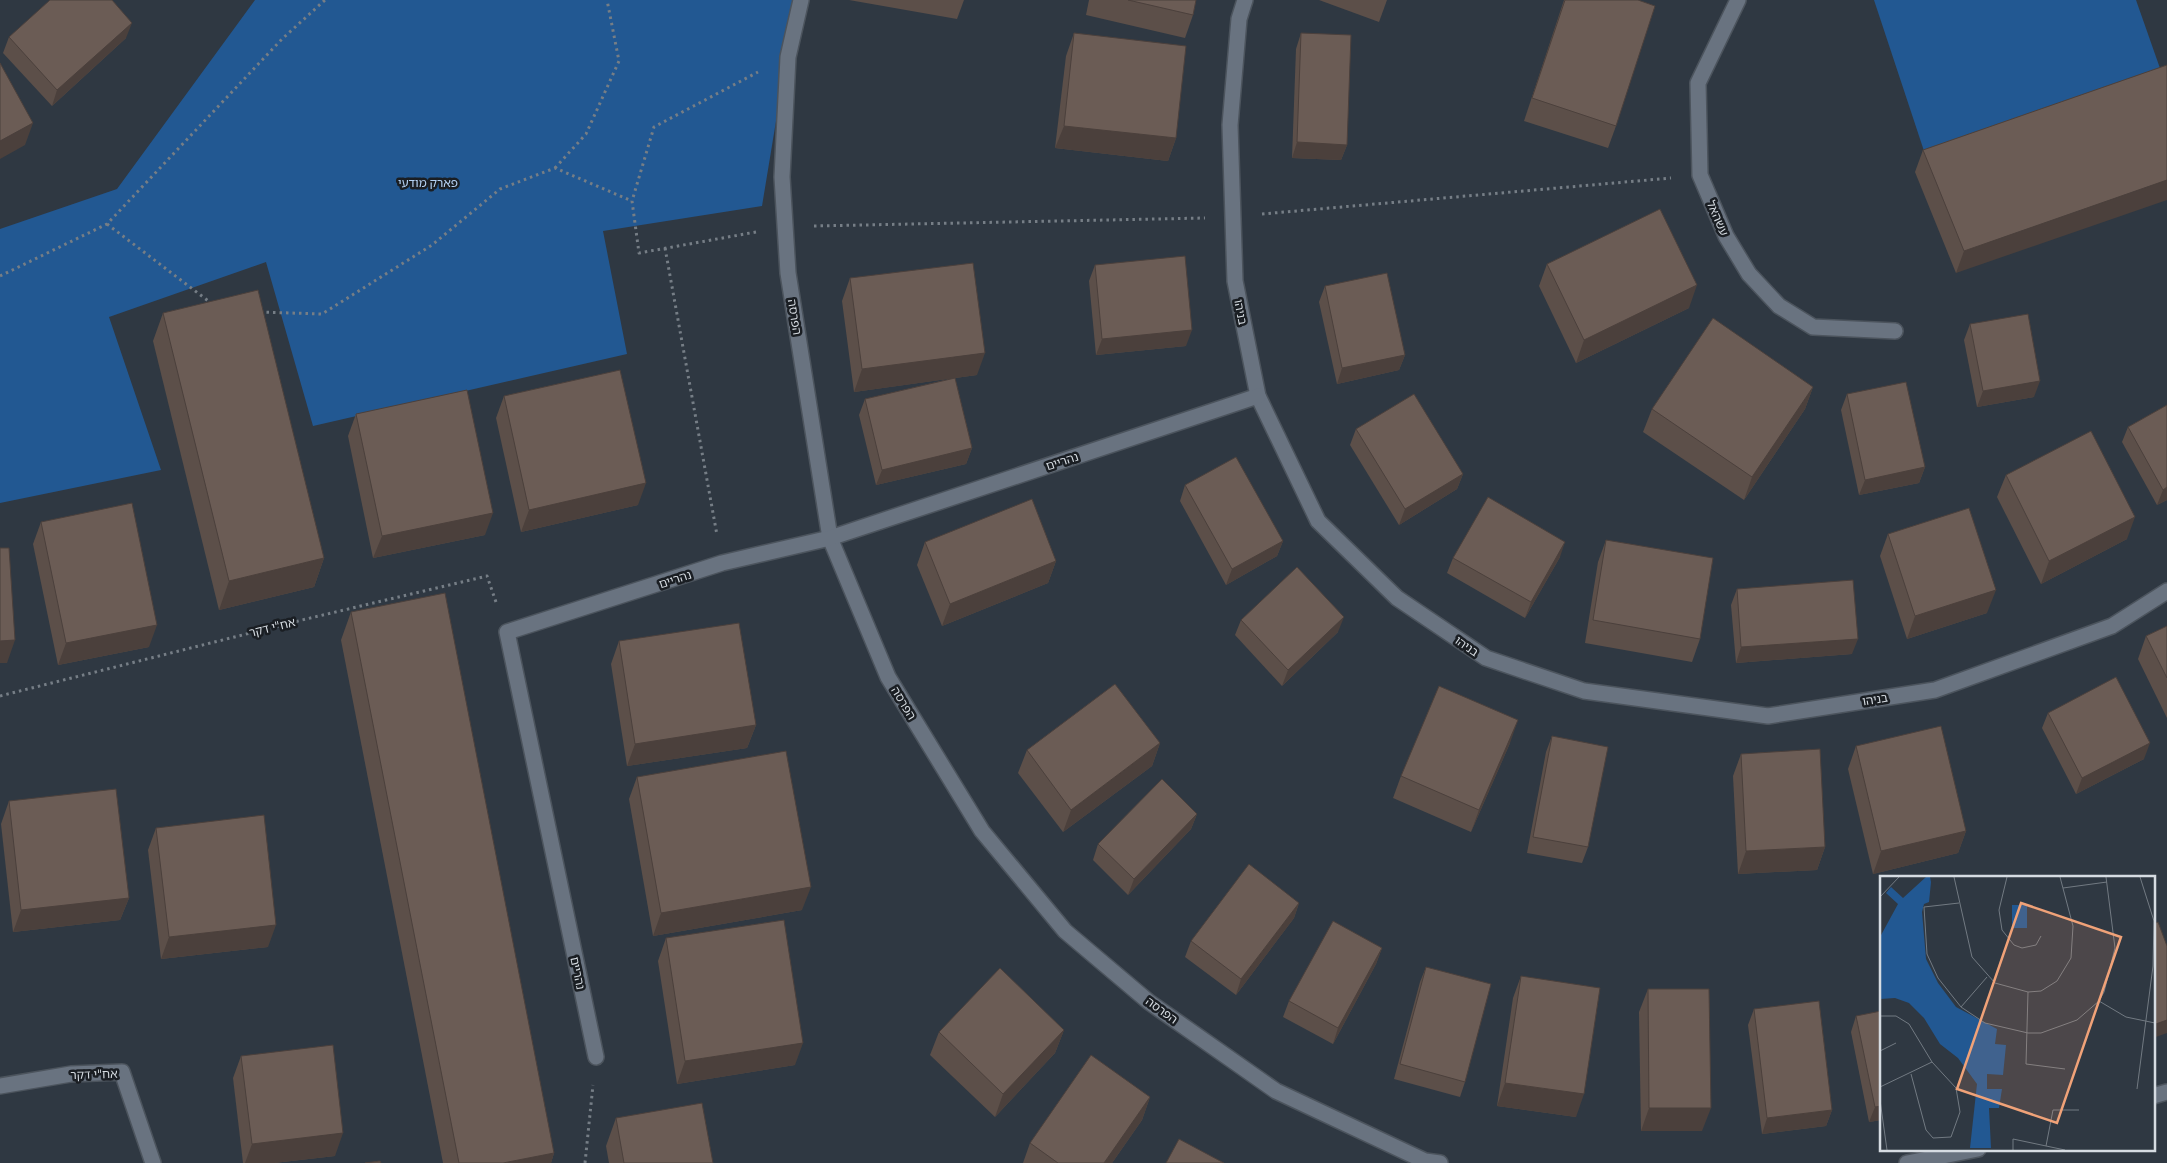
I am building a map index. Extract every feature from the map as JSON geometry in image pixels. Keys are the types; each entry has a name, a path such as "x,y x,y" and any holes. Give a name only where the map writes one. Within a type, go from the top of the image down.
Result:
{"street":[{"name":"הפרסה","path":"801,0 788,57 782,177 788,274 830,538 888,677 982,831 1065,931 1149,1002 1276,1091 1429,1162"},
{"name":"בניהו","path":"1245,0 1239,19 1230,125 1235,281 1258,396 1318,521 1397,598 1486,658 1584,692 1768,716 1935,690 2112,626 2167,591"},
{"name":"עשהאל","path":"1738,0 1698,83 1700,175 1726,236 1749,274 1779,306 1813,326 1895,331"},
{"name":"נהריים","path":"596,1057 507,632 722,563 830,538 1258,396"},
{"name":"אח\"י דקר","path":"0,1086 71,1074 122,1072 154,1163"},
{"path":"2154,1096 2167,1092"},
{"path":"1907,1163 1973,1150"}],"path":[{"path":"0,276 107,224 282,39 325,0"},
{"path":"257,312 322,314 432,245 500,189 555,168 586,134 619,61 607,0"},
{"path":"788,57 654,127 632,201 639,253 785,226 1233,217 1700,175"},
{"path":"555,168 632,201"},
{"path":"107,224 213,304"},
{"path":"665,248 722,563"},
{"name":"אח\"י דקר","path":"0,696 302,620 488,576 507,632"},
{"path":"585,1163 596,1057"}],"green space":[{"name":"פארק מודעי","path":"255,0 796,0 762,206 603,231 627,354 313,426 266,262 109,317 161,470 0,503 0,229 117,189"},
{"path":"1874,0 2136,0 2162,74 1926,157"}],"building":[{"path":"50,0 112,0 132,23 57,90 9,37"},
{"path":"1128,0 1196,0 1193,15"},
{"path":"1565,0 1638,0 1655,6 1616,126 1532,98"},
{"path":"1074,33 1186,46 1176,138 1064,126"},
{"path":"1301,33 1351,35 1347,145 1297,142"},
{"path":"0,63 33,123 0,141"},
{"path":"2167,65 2167,180 1964,251 1923,150"},
{"path":"1660,209 1697,285 1584,340 1547,264"},
{"path":"1185,256 1192,330 1102,339 1095,265"},
{"path":"973,263 985,353 862,369 850,278"},
{"path":"1387,273 1405,355 1342,368 1325,286"},
{"path":"258,290 324,558 229,581 163,313"},
{"path":"2028,314 2040,381 1983,391 1970,324"},
{"path":"1713,318 1813,387 1752,477 1652,409"},
{"path":"620,370 646,483 529,510 504,396"},
{"path":"955,378 972,448 882,470 865,399"},
{"path":"1906,382 1925,467 1865,480 1847,394"},
{"path":"467,390 493,513 382,536 356,414"},
{"path":"1414,394 1463,474 1405,509 1356,429"},
{"path":"2167,405 2167,487 2163,490 2128,427"},
{"path":"2091,431 2135,517 2049,561 2006,475"},
{"path":"1236,457 1283,541 1232,569 1185,485"},
{"path":"1488,497 1565,542 1531,602 1453,558"},
{"path":"1032,499 1056,561 950,604 925,542"},
{"path":"132,503 157,625 66,643 41,522"},
{"path":"1969,508 1996,590 1915,616 1888,534"},
{"path":"1606,540 1713,558 1700,639 1593,620"},
{"path":"0,548 9,548 15,640 0,641"},
{"path":"1297,567 1344,617 1288,670 1241,620"},
{"path":"1853,580 1858,639 1741,647 1737,589"},
{"path":"445,593 554,1153 503,1163 459,1163 351,612"},
{"path":"739,623 756,725 635,744 619,641"},
{"path":"2167,626 2167,678 2146,636"},
{"path":"2116,677 2150,743 2082,778 2048,713"},
{"path":"1115,684 1160,743 1071,810 1027,750"},
{"path":"1439,686 1518,720 1479,810 1401,776"},
{"path":"1941,726 1966,831 1881,851 1856,746"},
{"path":"1552,736 1608,747 1588,847 1533,837"},
{"path":"1820,749 1825,847 1746,851 1741,754"},
{"path":"786,751 811,887 661,913 637,777"},
{"path":"1162,779 1197,814 1134,879 1098,844"},
{"path":"116,789 129,898 21,910 9,801"},
{"path":"264,815 276,925 169,937 156,828"},
{"path":"1249,864 1299,903 1241,979 1191,941"},
{"path":"784,920 803,1043 685,1061 666,938"},
{"path":"1333,921 1382,948 1338,1028 1289,1001"},
{"path":"2158,922 2167,946 2167,1020 2154,1025 2154,924"},
{"path":"1426,967 1491,984 1465,1082 1400,1064"},
{"path":"1000,968 1064,1030 1003,1094 939,1032"},
{"path":"1521,976 1600,988 1584,1094 1505,1083"},
{"path":"1648,989 1709,989 1711,1108 1649,1108"},
{"path":"1819,1001 1832,1110 1767,1118 1754,1009"},
{"path":"1880,1011 1880,1106 1875,1107 1856,1016"},
{"path":"333,1045 343,1133 252,1144 241,1056"},
{"path":"1091,1055 1150,1097 1104,1163 1058,1163 1030,1143"},
{"path":"702,1103 713,1163 624,1163 616,1118"},
{"path":"1179,1139 1224,1163 1166,1163"},
{"path":"380,1161 381,1163 365,1163"}]}
